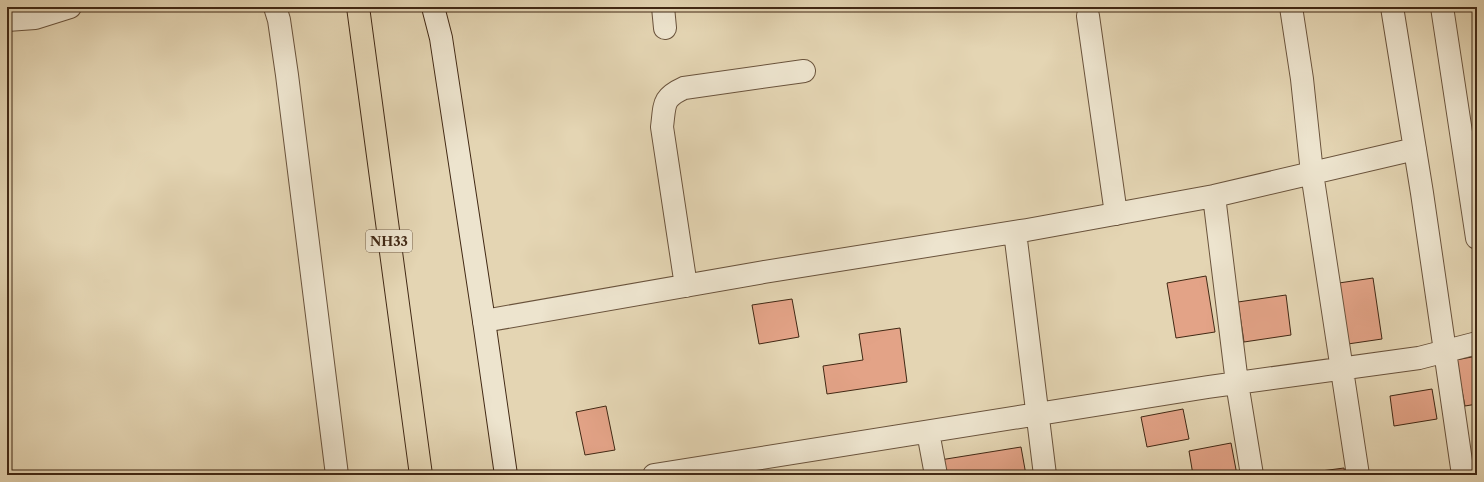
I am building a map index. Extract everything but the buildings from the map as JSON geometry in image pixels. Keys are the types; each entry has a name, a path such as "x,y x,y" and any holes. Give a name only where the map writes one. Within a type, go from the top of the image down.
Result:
{"highway":[{"name":"NH33","path":"358,7 421,475"}],"street":[{"path":"7,20 35,18 70,7"},
{"path":"275,7 279,20 291,106 337,475"},
{"path":"433,7 441,38 506,475"},
{"path":"1290,7 1302,79 1312,173 1358,475"},
{"path":"1392,7 1422,194 1444,352 1466,458"},
{"path":"1442,7 1477,238"},
{"path":"1088,16 1116,214"},
{"path":"686,286 662,127 664,106 667,98 673,93 684,88 804,71"},
{"path":"484,321 771,271 1014,232 1214,196 1415,149"},
{"path":"1214,196 1237,383 1252,475"},
{"path":"1014,232 1045,475"},
{"path":"654,475 728,469 928,432 1038,414 1237,383 1419,358 1477,343"},
{"path":"928,432 936,475"}]}
